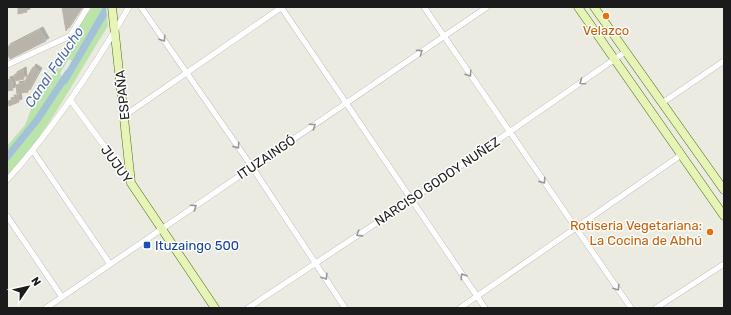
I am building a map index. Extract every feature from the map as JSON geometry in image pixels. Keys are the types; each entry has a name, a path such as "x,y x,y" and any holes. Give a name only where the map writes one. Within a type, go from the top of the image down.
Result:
{"main road":[{"name":"ESPAÑA","path":"112,7 131,183"},
{"path":"578,7 681,155 721,206 724,216"},
{"path":"596,7 625,52 724,190"},
{"name":"JUJUY","path":"131,183 215,308"}],"street":[{"path":"7,65 70,36 88,7"},
{"path":"7,180 33,151 71,101 115,32 129,7"},
{"path":"141,7 185,73 252,167 345,308"},
{"path":"124,116 281,7 485,308"},
{"path":"424,7 509,133 631,308"},
{"name":"ITUZAINGÓ","path":"50,307 110,264 487,7"},
{"name":"NARCISO GODOY NUÑEZ","path":"248,308 315,262 411,200 625,52"},
{"path":"662,103 724,61"},
{"name":"JUJUY","path":"71,101 131,183"},
{"path":"33,151 110,264"},
{"path":"460,308 681,155"},
{"path":"7,216 62,297"},
{"path":"657,308 724,264"}],"green space":[{"path":"92,7 103,7 72,61 69,59 60,73 66,84 107,16 108,26 49,123 22,160 7,177 7,146 25,125 34,102 57,68 61,58 70,48 80,24"}],"water":[{"path":"103,7 106,7 107,16 66,85 62,78"}],"building":[{"path":"18,7 26,7 27,12 18,14"},
{"path":"62,7 82,7 66,31"},
{"path":"40,30 46,41 10,59 7,53 7,47"},
{"path":"33,67 39,71 27,93 25,81"},
{"path":"23,70 24,79 15,81 14,75"},
{"path":"11,79 13,90 7,91 7,80"},
{"path":"25,83 27,92 17,94 16,85"},
{"path":"14,95 18,95 19,102 9,106 8,101 15,100"}],"waterway":[{"name":"Canal Falucho","path":"7,157 37,120 68,73"}],"place":[{"name":"Velazco","path":"606,16"},
{"name":"Rotiseria Vegetariana: La Cocina de Abhú","path":"710,232"},
{"name":"Ituzaingo 500","path":"147,245"}]}
